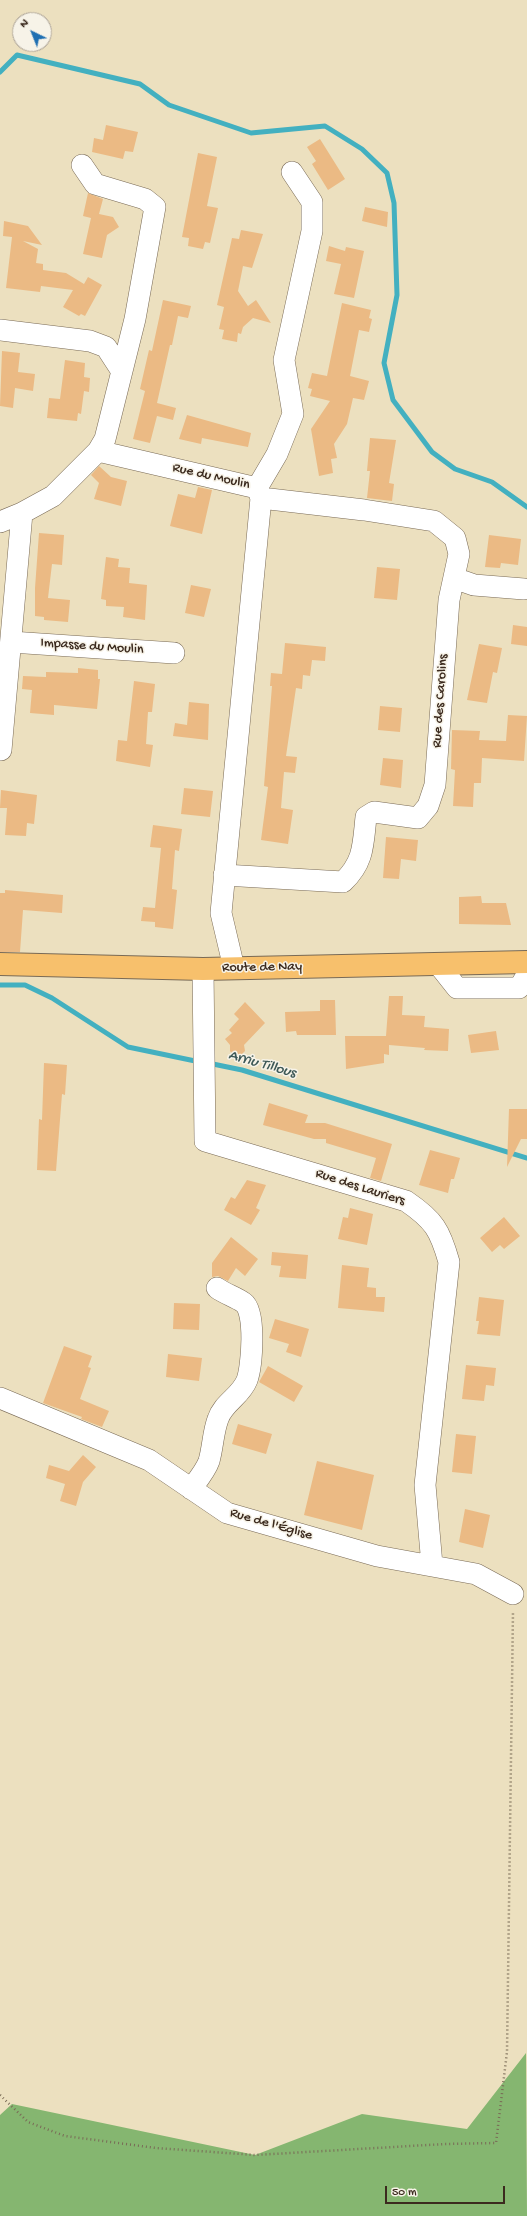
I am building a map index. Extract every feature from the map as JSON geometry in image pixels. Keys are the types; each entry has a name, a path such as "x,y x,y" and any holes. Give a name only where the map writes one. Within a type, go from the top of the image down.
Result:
{"main road":[{"name":"Route de Nay","path":"0,964 203,969 438,964 526,967"}],"street":[{"path":"0,522 22,513 53,496 98,451 105,439 133,325 156,207 145,199 95,184 82,165"},
{"name":"Rue du Moulin","path":"98,451 259,493 293,414 284,360 312,231 312,202 292,172"},
{"path":"99,344 133,325"},
{"path":"0,330 90,341 106,347 121,370"},
{"path":"234,968 221,913 259,493"},
{"name":"Rue des Carolins","path":"224,875 343,882 353,872 362,855 366,817 374,812 418,818 428,806 435,785 449,600 459,554 456,538 434,521 259,493"},
{"path":"1,750 22,513"},
{"path":"454,578 474,585 524,589"},
{"name":"Impasse du Moulin","path":"11,642 174,653"},
{"name":"Rue des Lauriers","path":"203,969 205,1141 406,1201 427,1215 442,1237 449,1262 425,1485 432,1565"},
{"path":"191,1489 209,1462 221,1413 247,1380 252,1328 250,1312 244,1303 230,1297 217,1288"},
{"name":"Rue de l'Église","path":"0,1398 149,1460 226,1513 377,1556 476,1574 513,1594"}],"path":[{"path":"0,2096 28,2122 65,2136 156,2148 255,2155 445,2144 496,2143 507,2052 514,1649 513,1594"}],"green space":[{"path":"526,2053 527,2216 0,2216 0,2115 12,2104 255,2155 362,2114 467,2129"}],"building":[{"path":"106,125 138,132 133,152 125,151 123,159 92,152 94,138 103,140"},
{"path":"320,139 345,179 328,190 312,164 316,161 307,147"},
{"path":"198,153 217,157 207,206 218,208 210,243 205,242 203,249 188,246 189,238 182,237"},
{"path":"88,193 103,199 99,214 113,217 119,227 107,235 102,258 83,254 91,218 83,216"},
{"path":"365,207 388,212 387,227 362,221"},
{"path":"4,221 28,226 42,245 23,241 38,249 36,263 43,264 43,270 66,273 84,284 88,277 102,285 85,316 81,314 79,316 63,307 73,290 41,286 40,292 6,288 12,237 3,236"},
{"path":"241,230 263,234 252,268 243,266 238,291 248,306 256,300 271,323 253,318 243,327 241,334 238,333 237,342 222,339 224,330 219,329 224,307 217,305 232,238 239,239"},
{"path":"329,246 345,251 346,247 364,251 354,298 334,294 341,264 326,261"},
{"path":"163,300 191,306 188,318 178,316 157,403 176,408 173,420 157,416 150,443 133,439 145,391 140,389 149,350 152,351"},
{"path":"342,303 371,310 369,318 372,319 369,332 359,330 350,376 369,381 364,400 353,398 347,424 334,444 337,458 331,459 333,473 319,476 311,429 330,401 310,396 312,389 308,388 312,373 327,376"},
{"path":"2,351 20,353 18,372 35,374 33,391 15,388 13,408 0,406"},
{"path":"65,360 85,363 84,377 90,378 89,392 84,391 81,414 78,413 77,421 47,418 49,398 60,399"},
{"path":"187,415 251,433 248,447 202,438 201,444 179,439"},
{"path":"370,438 396,440 389,483 394,484 392,501 367,498 370,471 367,471"},
{"path":"99,466 111,477 127,481 121,506 94,499 99,483 91,475"},
{"path":"198,487 212,490 202,534 170,526 178,494 195,498"},
{"path":"39,533 64,535 62,565 52,564 48,598 70,600 68,622 44,620 44,617 35,616 35,588"},
{"path":"489,535 521,539 518,565 501,563 500,568 485,567"},
{"path":"106,557 119,559 118,567 130,568 129,583 147,585 145,620 123,617 124,607 106,606 106,600 101,599"},
{"path":"377,567 400,569 397,600 374,598"},
{"path":"191,585 211,589 204,617 185,613"},
{"path":"513,625 527,627 527,646 511,644"},
{"path":"285,643 326,647 325,661 312,660 310,676 303,675 302,689 296,688 286,756 297,757 295,773 284,772 281,808 293,810 288,844 261,840 268,787 264,786 272,686 270,686 271,673 282,674"},
{"path":"479,644 502,648 497,673 493,672 487,703 467,700"},
{"path":"78,668 98,670 98,679 100,679 97,709 54,705 54,715 30,713 32,690 22,689 23,676 46,677 46,672 78,673"},
{"path":"134,681 155,684 152,712 148,712 146,744 153,745 150,767 116,761 118,740 127,741"},
{"path":"189,702 209,704 208,740 173,736 175,723 187,725"},
{"path":"380,706 402,708 400,732 378,730"},
{"path":"508,715 527,716 524,761 482,758 481,783 474,783 473,807 453,806 455,770 451,769 452,730 480,731 479,740 506,741"},
{"path":"383,758 403,760 401,788 380,785"},
{"path":"184,788 213,791 210,817 181,814"},
{"path":"1,790 37,795 34,824 27,823 26,836 5,835 7,808 0,808"},
{"path":"153,825 182,829 179,851 175,850 172,889 177,890 173,929 155,927 155,922 141,921 143,907 155,908 161,848 150,847"},
{"path":"386,837 418,840 416,861 401,859 399,879 383,878"},
{"path":"5,890 63,895 62,913 23,910 20,952 0,952 0,893 5,893"},
{"path":"481,896 482,903 506,903 511,925 459,924 459,897"},
{"path":"389,996 403,996 402,1015 425,1016 424,1027 449,1029 448,1051 424,1050 425,1048 389,1045 389,1055 384,1054 384,1063 346,1069 345,1036 386,1036"},
{"path":"320,1000 335,1000 336,1035 297,1035 296,1031 286,1032 285,1012 320,1011"},
{"path":"245,1002 265,1023 244,1045 245,1051 241,1055 233,1055 230,1051 230,1045 225,1039 232,1033 229,1030 239,1019 234,1014"},
{"path":"496,1031 499,1050 471,1053 468,1035"},
{"path":"44,1063 67,1065 65,1095 62,1094 56,1171 37,1170 39,1119 42,1120"},
{"path":"269,1103 308,1115 305,1123 325,1123 392,1144 381,1181 370,1178 376,1158 326,1143 326,1139 314,1139 263,1125"},
{"path":"509,1109 527,1109 527,1139 521,1139 507,1167"},
{"path":"430,1150 460,1158 454,1179 451,1179 448,1193 419,1185"},
{"path":"247,1180 266,1185 256,1208 260,1210 251,1225 224,1210 231,1197 235,1199"},
{"path":"350,1208 373,1214 367,1245 338,1239 343,1217 348,1218"},
{"path":"504,1217 520,1236 504,1249 500,1245 492,1252 480,1238"},
{"path":"231,1237 258,1259 245,1276 236,1268 228,1281 218,1276 212,1277 212,1263"},
{"path":"272,1252 308,1255 306,1279 279,1277 281,1266 271,1265"},
{"path":"342,1265 369,1268 367,1287 376,1288 376,1297 385,1297 384,1312 338,1308"},
{"path":"479,1297 504,1300 500,1336 477,1334 479,1321 476,1321"},
{"path":"174,1303 200,1304 199,1330 173,1329"},
{"path":"275,1319 309,1329 301,1357 286,1352 289,1344 269,1338"},
{"path":"64,1346 92,1356 88,1367 91,1368 80,1399 109,1411 102,1427 81,1419 82,1417 43,1403"},
{"path":"168,1354 202,1358 199,1381 166,1377"},
{"path":"466,1365 496,1368 494,1386 486,1385 484,1401 462,1399"},
{"path":"268,1366 303,1386 294,1402 259,1382"},
{"path":"238,1424 272,1434 266,1454 232,1444"},
{"path":"456,1434 476,1436 472,1474 452,1472"},
{"path":"83,1455 96,1467 83,1482 76,1506 60,1501 65,1484 46,1478 49,1465 69,1471"},
{"path":"317,1461 374,1475 362,1530 304,1515"},
{"path":"465,1509 490,1515 483,1548 459,1542"}],"waterway":[{"path":"0,72 17,55 140,84 169,105 251,133 325,126 362,149 387,173 394,203 397,295 384,363 393,400 432,452 455,469 492,482 527,507"},
{"name":"Arriu Tillous","path":"0,985 25,985 52,998 128,1047 200,1062"},
{"name":"Arriu Tillous","path":"208,1063 242,1070 527,1158"}]}
